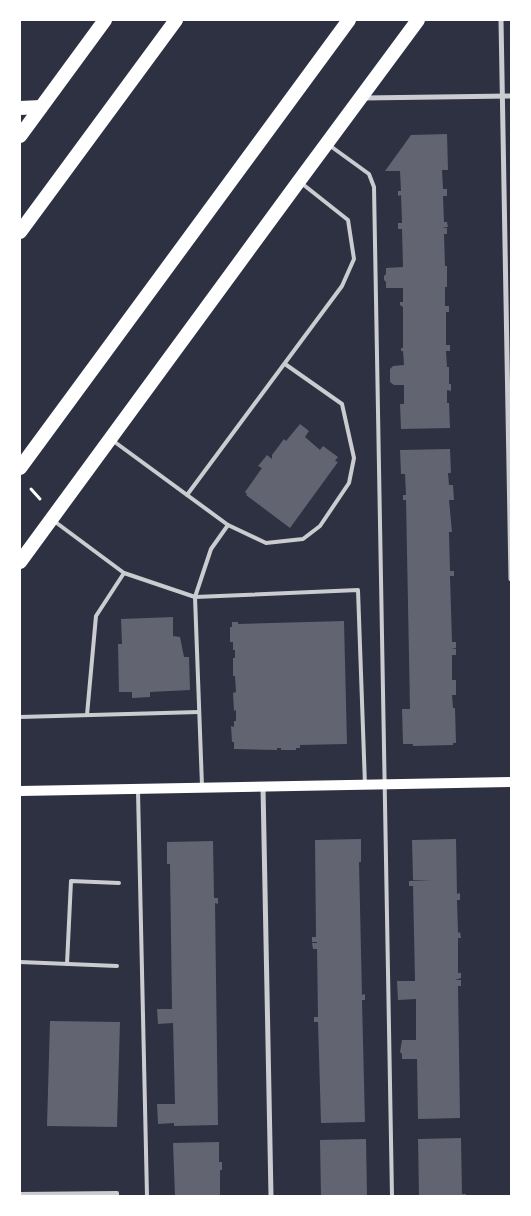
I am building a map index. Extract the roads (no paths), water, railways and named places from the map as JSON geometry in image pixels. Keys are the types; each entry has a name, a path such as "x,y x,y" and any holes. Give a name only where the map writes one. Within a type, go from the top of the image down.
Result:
{"highway":[{"path":"20,136 105,20"},
{"path":"20,232 176,20"},
{"path":"20,468 349,20"},
{"path":"20,562 418,20"},
{"path":"20,108 41,107"}],"main road":[{"path":"20,791 511,782"}],"street":[{"path":"501,20 511,579"},
{"path":"360,98 511,96"},
{"path":"263,786 271,1196"}],"lane":[{"path":"327,144 369,174 374,187 392,1196"},
{"path":"187,495 342,286 354,259 348,220 299,181"},
{"path":"110,439 228,525 266,543 303,539 320,526 350,482 354,458 342,404 285,364"},
{"path":"52,519 124,573 195,597 358,590 366,785"},
{"path":"202,788 195,597 211,549 228,525"},
{"path":"86,715 96,616 124,573"},
{"path":"20,717 199,712"},
{"path":"138,789 147,1196"},
{"path":"67,964 71,881 119,883"},
{"path":"20,962 117,966"},
{"path":"20,1194 117,1194 117,1196"}]}
